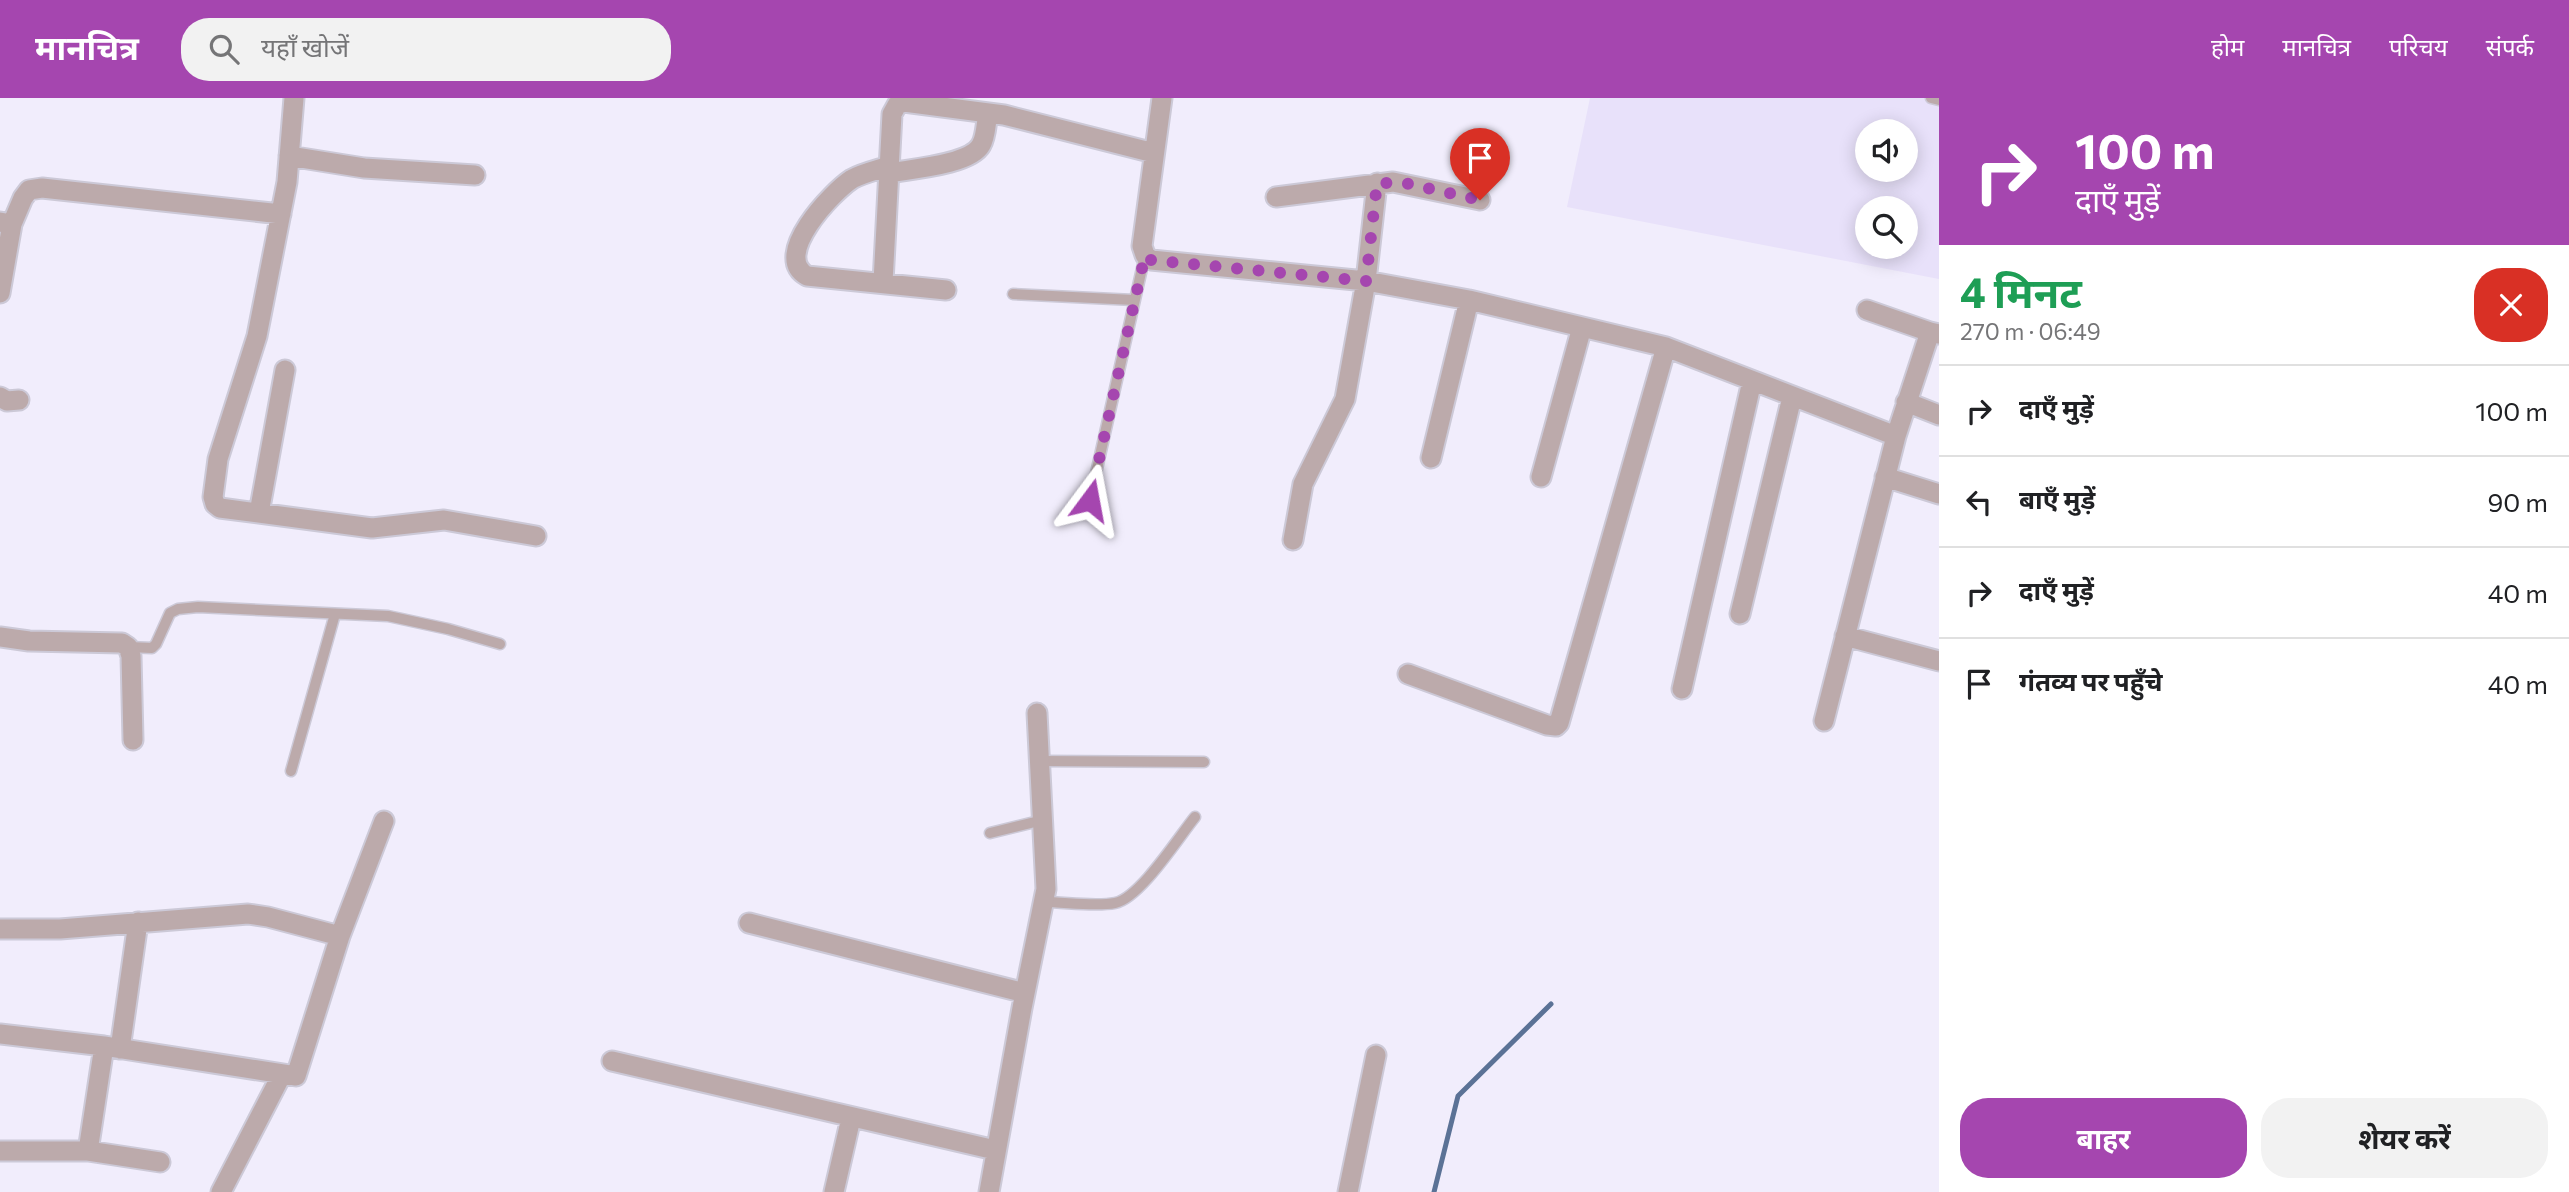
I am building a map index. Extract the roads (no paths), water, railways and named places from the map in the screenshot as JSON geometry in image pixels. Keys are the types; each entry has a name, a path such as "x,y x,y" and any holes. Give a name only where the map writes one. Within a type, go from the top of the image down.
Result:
{"street":[{"path":"294,98 281,214 257,336 218,459 213,497 215,504 220,508 372,528 444,520 536,537"},
{"path":"1162,98 1142,246 1150,260 1366,281 1469,300 1666,348 1896,436"},
{"path":"883,282 892,114 897,105 904,102 988,113 1154,153"},
{"path":"946,290 807,276 797,264 797,251 805,228 845,185 863,174 939,165 974,153 983,141 988,113"},
{"path":"289,156 364,168 475,175"},
{"path":"1276,197 1377,183 1405,183 1480,200"},
{"path":"1293,540 1303,484 1345,400 1366,281 1377,183"},
{"path":"0,293 6,223 29,190 42,188 281,214"},
{"path":"1431,458 1469,300"},
{"path":"1824,721 1896,436 1906,402 1934,333 1867,310"},
{"path":"1541,477 1582,327"},
{"path":"1408,674 1547,725 1556,726 1559,723 1666,348"},
{"path":"259,513 285,369"},
{"path":"1682,690 1752,381"},
{"path":"1740,614 1792,397"},
{"path":"1906,402 1939,415"},
{"path":"1885,477 1939,494"},
{"path":"1845,636 1939,661"},
{"path":"0,637 122,643 128,647 131,656 132,740"},
{"path":"989,1192 1044,902 1046,875 1037,713"},
{"path":"0,1034 296,1076 340,936 384,821"},
{"path":"0,929 60,929 258,915 340,936"},
{"path":"88,1151 138,922"},
{"path":"749,923 1025,993"},
{"path":"1348,1192 1376,1055"},
{"path":"612,1061 995,1150"},
{"path":"221,1192 282,1074"},
{"path":"834,1192 851,1118"},
{"path":"0,1151 88,1151 160,1162"}],"lane":[{"path":"1931,98 1939,100"},
{"path":"1090,500 1145,255"},
{"path":"1013,294 1134,300"},
{"path":"128,647 152,648 170,613 178,609 198,607 388,616 500,644"},
{"path":"291,771 335,614"},
{"path":"1040,761 1204,762"},
{"path":"1044,902 1114,903 1128,898 1140,887 1195,817"},
{"path":"990,833 1043,820"}],"waterway":[{"path":"1434,1192 1458,1096 1551,1004"}]}
